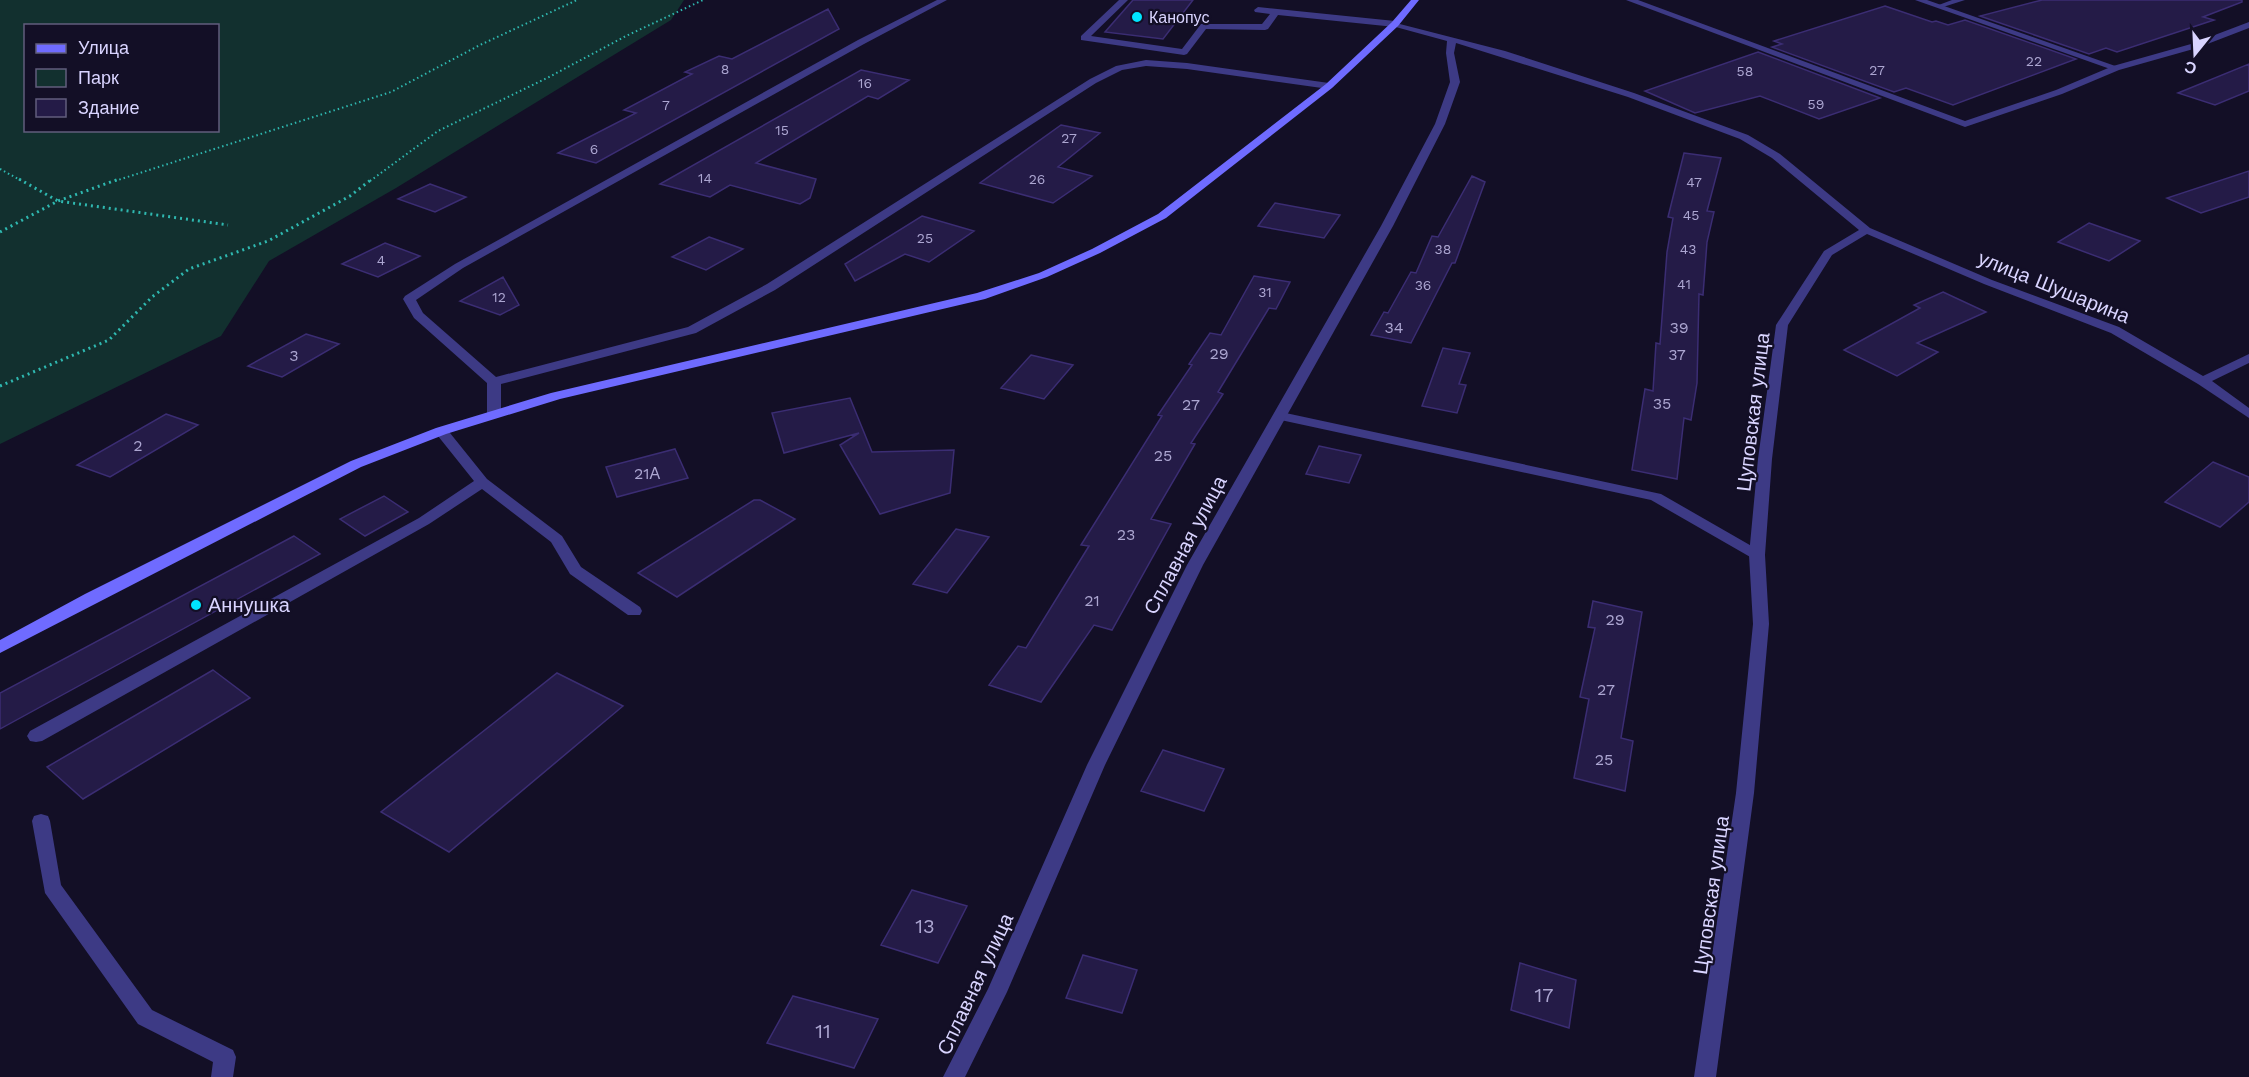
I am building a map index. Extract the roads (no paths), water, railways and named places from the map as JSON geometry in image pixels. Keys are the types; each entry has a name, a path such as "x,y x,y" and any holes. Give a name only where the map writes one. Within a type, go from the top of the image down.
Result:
{"main road":[{"path":"0,647 356,464 441,431 494,414 657,371 981,296 1096,251 1162,216 1329,87 1395,24 1415,0"}],"street":[{"path":"494,414 494,382 418,315 409,299 459,266 861,42 943,0"},
{"path":"1124,0 1083,39 1184,52 1204,26 1265,27 1275,12"},
{"path":"1630,0 1965,124 2059,92 2116,68 2194,46 2249,25"},
{"path":"1919,0 2116,68"},
{"path":"1940,6 1961,0"},
{"path":"1258,10 1395,24 1502,53 1631,95 1744,137 1776,156 1866,230"},
{"name":"Сплавная улица","path":"954,1077 997,992 1096,765 1185,586 1387,226 1440,124 1455,82 1450,53 1452,40"},
{"path":"494,382 692,330 771,287 1093,81 1119,68 1146,63 1187,66 1329,87"},
{"name":"улица Шушарина","path":"1866,230 1988,282 2115,330 2203,381 2249,414"},
{"name":"Цуповская улица","path":"1705,1077 1745,793 1761,624 1757,555 1765,459 1782,325 1828,253 1866,230"},
{"path":"2203,381 2249,358"},
{"path":"1281,416 1656,498 1757,555"},
{"path":"441,431 482,482 557,539 575,570 634,611"},
{"path":"36,736 424,521 482,482"},
{"path":"41,820 52,887 145,1017 225,1057 222,1077"}],"place":[{"name":"Канопус","path":"1137,17"},
{"name":"Аннушка","path":"196,605"}]}
